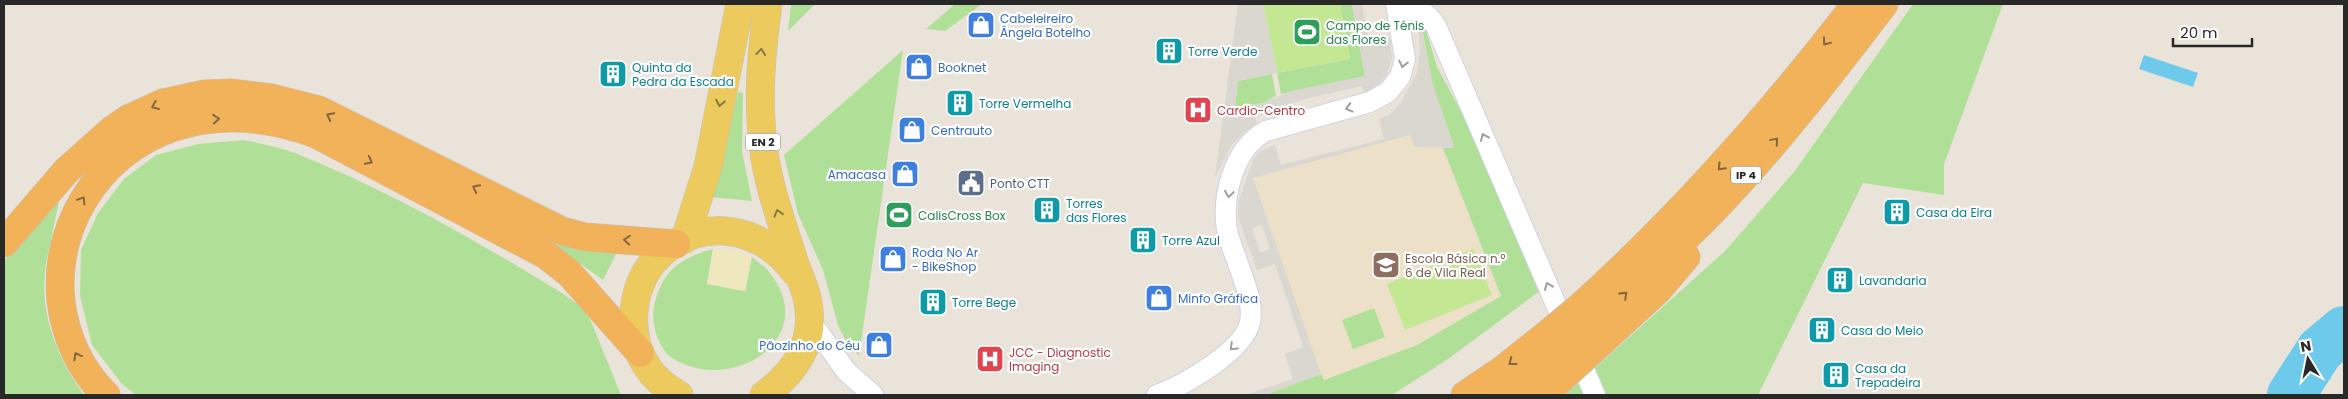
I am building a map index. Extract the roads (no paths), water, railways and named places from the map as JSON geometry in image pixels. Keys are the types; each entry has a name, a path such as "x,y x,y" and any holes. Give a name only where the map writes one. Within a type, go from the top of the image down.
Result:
{"highway":[{"name":"IP 4","path":"1506,395 1589,327 1679,212 1750,135 1805,71 1856,4"},
{"name":"IP 4","path":"1589,327 1659,288 1684,261 1722,202 1799,112 1884,4"},
{"path":"4,243 84,152 112,130 144,111 163,103 204,94 231,93 272,98 319,110 568,233 585,237 680,241"},
{"path":"106,395 76,355 66,324 60,287 60,267 67,232 82,200 92,186 131,149 166,130 188,123 212,119 254,118 287,124 316,134 546,255 569,273 644,361"},
{"path":"1543,395 1558,354 1589,327"},
{"name":"IP 4","path":"1465,395 1502,370 1558,354"}],"main road":[{"path":"680,241 708,167 740,4"},
{"name":"EN 2","path":"764,395 782,382 797,364 806,343 809,319 807,297 798,276 771,187 762,131 760,67 768,4"},
{"name":"EN 2","path":"653,395 633,329 634,304 642,280 656,259 680,241 710,231 736,232 761,240 782,255 798,276"},
{"name":"EN 2","path":"644,361 665,387 679,395"}],"street":[{"path":"1157,395 1177,388 1200,374 1234,347 1248,329 1250,306 1227,227 1231,179 1239,158 1251,141 1266,131 1370,102 1388,92 1400,77 1405,59 1397,8 1424,12 1436,26 1595,395"},
{"path":"809,319 846,371 872,395"}],"water":[{"path":"2144,55 2198,73 2193,87 2139,69"}],"waterway":[{"path":"2291,395 2320,350 2344,330"}],"place":[{"name":"Cabeleireiro Ângela Botelho","path":"981,25"},
{"name":"Campo de Ténis das Flores","path":"1307,32"},
{"name":"Torre Verde","path":"1169,51"},
{"name":"Booknet","path":"919,67"},
{"name":"Quinta da Pedra da Escada","path":"613,74"},
{"name":"Torre Vermelha","path":"960,103"},
{"name":"Cardio-Centro","path":"1198,110"},
{"name":"Centrauto","path":"912,130"},
{"name":"Amacasa","path":"905,174"},
{"name":"Ponto CTT","path":"971,183"},
{"name":"Torres das Flores","path":"1047,210"},
{"name":"Casa da Eira","path":"1897,212"},
{"name":"CalisCross Box","path":"899,215"},
{"name":"Torre Azul","path":"1143,240"},
{"name":"Roda No Ar - BikeShop","path":"893,259"},
{"name":"Escola Básica n.º 6 de Vila Real","path":"1386,265"},
{"name":"Lavandaria","path":"1840,280"},
{"name":"Minfo Gráfica","path":"1159,298"},
{"name":"Torre Bege","path":"933,302"},
{"name":"Casa do Meio","path":"1822,330"},
{"name":"Pãozinho do Céu","path":"879,345"},
{"name":"JCC - Diagnostic Imaging","path":"990,359"},
{"name":"Casa da Trepadeira","path":"1836,375"}]}
